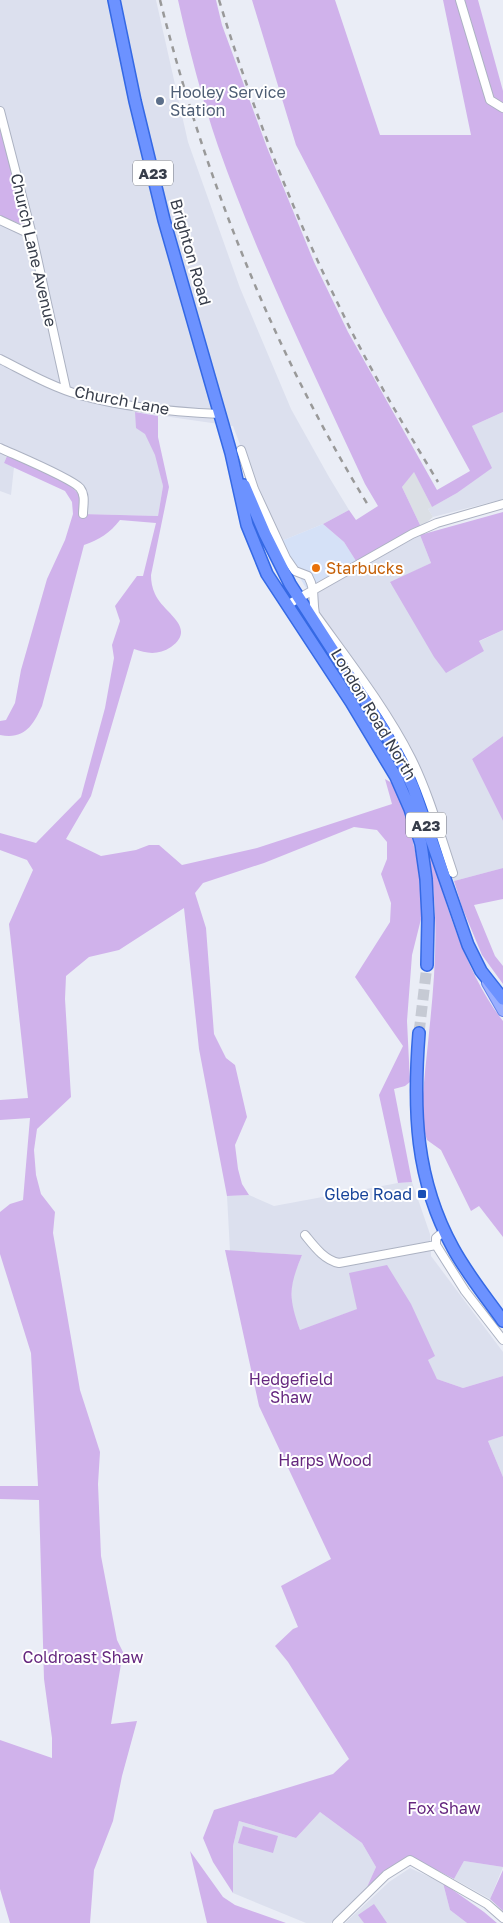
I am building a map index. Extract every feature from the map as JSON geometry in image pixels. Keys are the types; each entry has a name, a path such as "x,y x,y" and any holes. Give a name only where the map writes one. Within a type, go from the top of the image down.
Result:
{"highway":[{"name":"Brighton Road","path":"114,0 135,101 164,220 220,414 299,600"},
{"name":"Brighton Road","path":"236,452 247,525 267,574 287,605"},
{"name":"London Road North","path":"299,600 379,722 406,770 456,913 481,971"},
{"name":"London Road North","path":"287,605 351,702 396,777 410,809 421,844 426,879 428,918 426,965"},
{"path":"481,971 503,999"},
{"path":"419,1033 418,1138 427,1184 444,1230 463,1266 503,1321"}],"main road":[{"name":"London Road North","path":"481,971 503,1012"}],"street":[{"path":"460,0 490,100 503,108"},
{"name":"Church Lane Avenue","path":"0,111 32,235 66,389"},
{"path":"0,220 32,235"},
{"name":"Church Lane","path":"0,359 36,378 79,395 107,401 186,412 220,414"},
{"path":"0,448 68,480 79,488 84,497 83,514"},
{"path":"287,605 299,600 419,531 437,523 503,504"},
{"name":"Brighton Road","path":"272,540 295,571 308,576 314,590"},
{"path":"314,590 315,626"},
{"name":"London Road North","path":"315,614 389,720 411,759 454,873"},
{"path":"444,1230 436,1238 436,1245 461,1285 503,1340"},
{"path":"305,1235 321,1253 332,1262 339,1263 436,1245"},
{"path":"337,1923 386,1875 410,1860 487,1904 503,1918"}],"shaded area":[{"path":"0,0 156,0 188,142 240,288 291,409 349,510 323,524 279,542 273,531 233,426 135,412 156,455 163,486 158,516 82,514 74,489 7,456 4,463 14,467 11,495 0,491"},
{"path":"503,412 503,499 433,517 428,509 457,493 491,468 472,426"},
{"path":"414,471 432,507 428,509 433,517 421,527 402,487"},
{"path":"323,524 344,542 356,561 306,588 279,542"},
{"path":"420,535 431,563 390,583 484,651 478,642 503,630 503,736 472,759 503,821 503,868 454,881 417,772 316,607 318,592"},
{"path":"412,1182 430,1234 431,1256 503,1352 503,1376 463,1388 437,1379 427,1360 434,1356 358,1309 300,1330 292,1309 292,1280 302,1255 230,1251 227,1196 249,1195 274,1206"},
{"path":"503,1436 503,1477 488,1441"},
{"path":"320,1812 362,1843 376,1867 367,1887 331,1923 306,1923 233,1893 233,1846 239,1821 296,1838"},
{"path":"464,1861 503,1867 490,1899 454,1879"},
{"path":"410,1868 443,1883 450,1910 467,1923 345,1923 389,1882"}],"green space":[{"path":"178,0 216,0 222,25 266,145 314,262 348,332 437,490 470,471 384,314 296,145 252,0 335,0 380,135 471,135 443,0 478,0 503,91 503,412 472,426 492,468 457,493 432,507 414,472 402,487 421,527 356,561 344,542 323,524 349,510 356,520 378,506 365,484 288,317 234,189 207,110"},
{"path":"0,129 26,226 0,216"},
{"name":"Coldroast Shaw","path":"135,412 158,416 158,437 169,487 151,580 155,594 180,626 181,633 178,640 171,647 162,651 148,653 134,649 91,796 66,839 101,856 136,850 149,845 159,845 182,865 257,848 392,804 385,779 392,783 408,820 418,864 422,915 412,955 407,1021 410,1082 405,1086 394,1089 412,1182 398,1183 379,1095 403,1046 355,977 390,922 391,903 381,874 387,859 387,842 377,830 354,827 264,863 203,883 195,893 206,928 214,1034 226,1058 235,1065 247,1117 235,1145 242,1184 249,1195 227,1196 199,1049 184,908 119,950 89,957 66,976 65,999 71,1097 37,1129 34,1150 36,1175 41,1194 55,1212 53,1233 80,1390 100,1452 98,1484 101,1556 117,1640 123,1652 111,1724 137,1721 122,1776 113,1821 94,1870 90,1923 10,1923 0,1889 0,1740 52,1758 52,1738 44,1679 39,1500 0,1499 0,1486 38,1486 31,1353 0,1254 0,1212 10,1204 23,1200 30,1118 0,1120 0,1100 28,1098 9,924 33,870 27,860 0,850 0,833 36,843 81,797 105,708 114,658 112,645 120,621 115,606 137,576 143,576 156,523 120,520 104,536 84,545 42,706 27,730 16,735 0,735 0,721 6,720 15,703 21,670 47,579 65,540 73,514 72,502 65,491 4,463 7,456 46,473 74,489 79,495 82,514 158,516 163,486 155,455 145,434 136,428"},
{"path":"503,512 503,630 479,641 484,651 446,673 434,657 390,582 431,563 420,535"},
{"path":"503,736 503,821 472,759"},
{"path":"425,837 428,838 448,909 467,958 490,1002 503,1021 503,1237 479,1206 471,1211 441,1150 427,1140 421,1121 435,965 434,894"},
{"path":"503,868 503,899 474,905 495,956 503,966 503,984 482,955 462,907 454,881"},
{"path":"225,1250 302,1255 292,1284 293,1309 300,1330 357,1309 349,1273 387,1265 411,1304 435,1356 428,1360 437,1379 463,1388 503,1376 503,1436 488,1441 503,1477 503,1867 464,1861 454,1879 409,1856 389,1868 367,1887 376,1867 362,1843 320,1812 296,1838 239,1821 233,1846 233,1893 213,1862 203,1838 214,1810 333,1774 349,1759 288,1662 275,1646 293,1629 298,1627 281,1586 331,1559 259,1406"},
{"path":"243,1826 278,1836 273,1853 238,1843"},
{"path":"190,1851 223,1897 235,1905 286,1923 207,1923"},
{"path":"503,1870 503,1911 490,1899"},
{"path":"443,1883 497,1923 467,1923 450,1910"},
{"path":"374,1904 387,1923 364,1923 358,1915"}],"tunnel":[{"path":"419,1033 427,965"}],"railway":[{"path":"160,0 198,132 220,197 245,261 301,385 333,446 368,505"},
{"path":"219,0 245,80 290,199 307,238 365,357 438,482"}],"place":[{"name":"Hooley Service Station","path":"160,101"},
{"name":"Starbucks","path":"316,568"},
{"name":"Glebe Road","path":"422,1194"}],"park label":[{"name":"Hedgefield Shaw","path":"291,1388"},
{"name":"Harps Wood","path":"325,1460"},
{"name":"Fox Shaw","path":"444,1808"}]}
